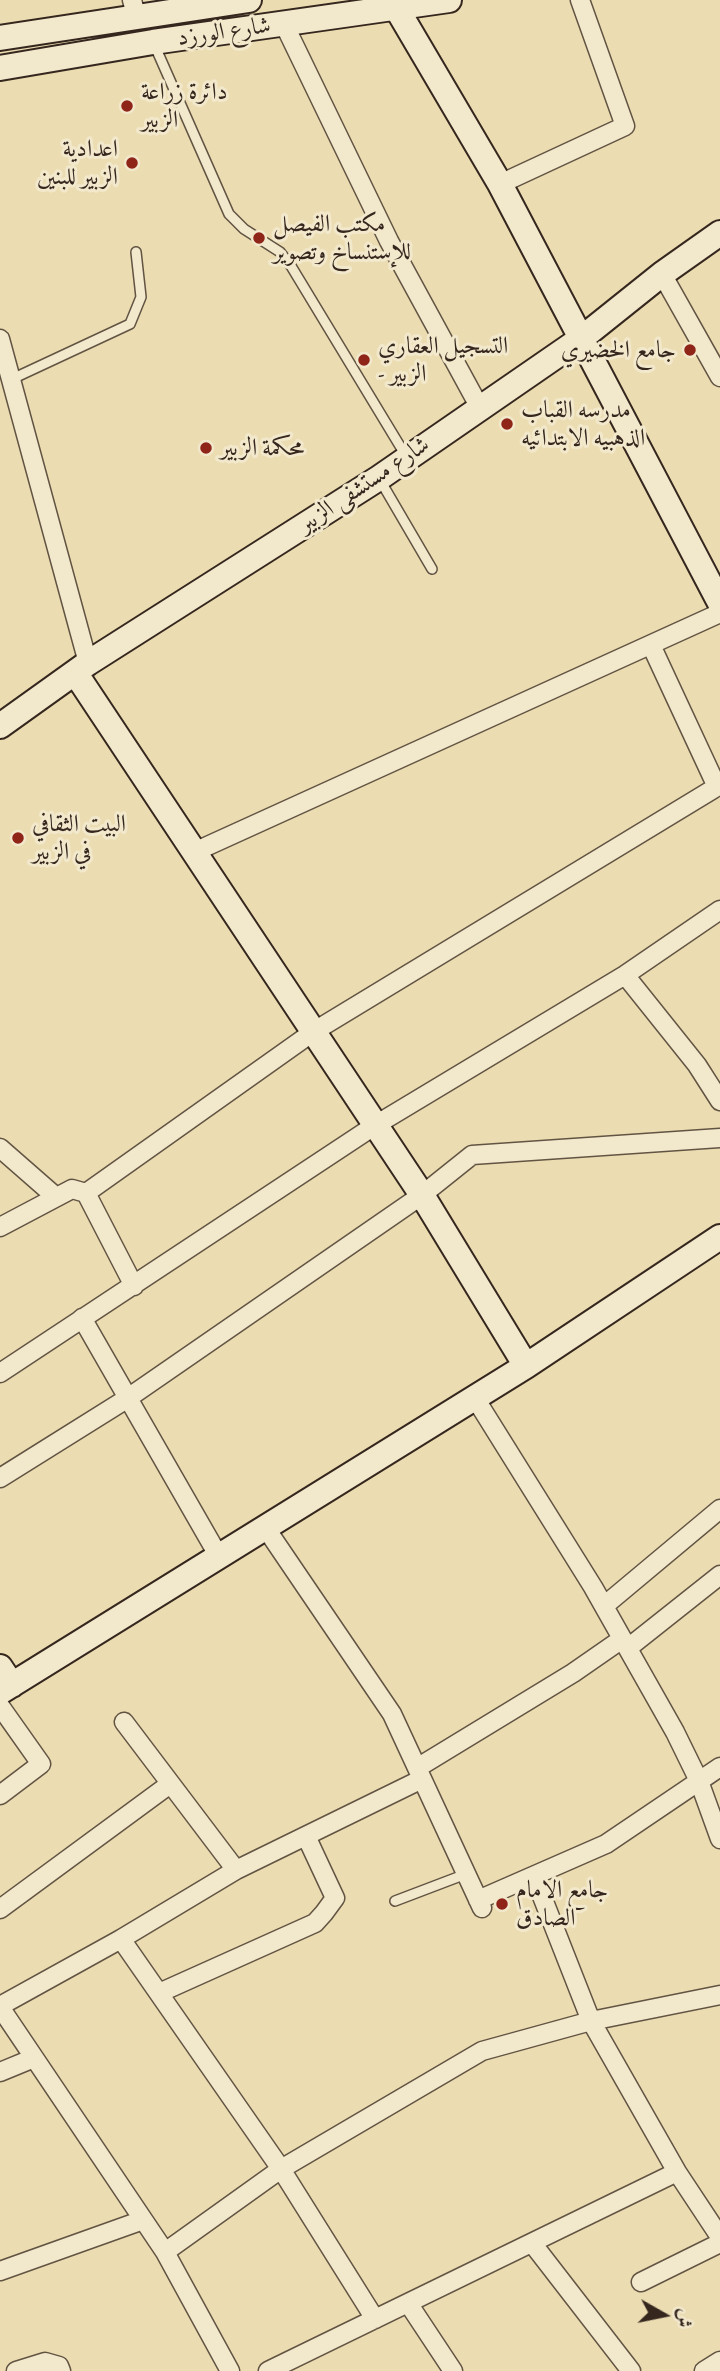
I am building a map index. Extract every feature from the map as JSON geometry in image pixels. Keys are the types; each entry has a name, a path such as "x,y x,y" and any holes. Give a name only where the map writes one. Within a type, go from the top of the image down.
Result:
{"street":[{"name":"شارع الورزد","path":"0,38 134,9 249,0"},
{"name":"شارع الورزد","path":"0,68 153,42 449,0"},
{"path":"500,184 625,126 580,0"},
{"path":"397,9 500,184 582,338 712,569 720,603"},
{"path":"284,24 389,241 480,408"},
{"name":"شارع مستشفى الزبير","path":"0,726 82,668 379,478 582,338 662,274 720,233"},
{"path":"662,274 720,377"},
{"path":"0,339 6,381 82,668 192,853 422,1195 526,1366"},
{"path":"192,853 720,613"},
{"path":"0,1227 72,1189 86,1192 313,1032 718,786 651,645"},
{"path":"0,1373 374,1126 625,975 720,910"},
{"path":"625,975 697,1065 720,1101"},
{"path":"0,1478 128,1398 422,1195 472,1155 720,1138"},
{"path":"0,1148 56,1197"},
{"path":"86,1192 134,1286"},
{"path":"0,1795 41,1763 3,1688 526,1366 720,1237"},
{"path":"82,1318 218,1555"},
{"path":"475,1398 625,1643 699,1781 720,1839"},
{"path":"604,1606 720,1509"},
{"path":"265,1527 392,1714 480,1904 606,1844 720,1767"},
{"path":"230,2371 165,2252 0,2006 121,1939 236,1870 306,1836 420,1774 573,1673 625,1643 720,1574"},
{"path":"124,1722 236,1870"},
{"path":"0,1909 170,1784"},
{"path":"159,1993 315,1923 335,1898 306,1836"},
{"path":"534,1876 591,2021 677,2172 720,2237"},
{"path":"121,1939 281,2169 375,2319"},
{"path":"165,2252 281,2169 482,2051 591,2021 720,1995"},
{"path":"0,2072 34,2058"},
{"path":"268,2371 677,2172"},
{"path":"0,2271 143,2220"},
{"path":"532,2243 631,2371"},
{"path":"641,2282 720,2243"},
{"path":"408,2303 453,2371"},
{"path":"704,2371 720,2361"},
{"path":"16,2371 45,2362 59,2366 61,2371"}],"lane":[{"path":"153,42 229,214 244,229 280,252 291,266 407,457"},
{"path":"6,381 130,324 141,297 136,252"},
{"path":"379,478 432,569"},
{"path":"396,1900 466,1874"}],"place":[{"name":"دائرة زراعة الزبير","path":"127,106"},
{"name":"اعدادية الزبير للبنين","path":"132,163"},
{"name":"مكتب الفيصل للإستنساخ وتصوير","path":"259,238"},
{"name":"جامع الخضيري","path":"690,350"},
{"name":"التسجيل العقاري - الزبير","path":"364,360"},
{"name":"مدرسه القباب الذهبيه الابتدائيه","path":"507,424"},
{"name":"محكمة الزبير","path":"206,448"},
{"name":"البيت الثقافي في الزبير","path":"18,838"},
{"name":"جامع الامام الصادق","path":"502,1904"}]}
